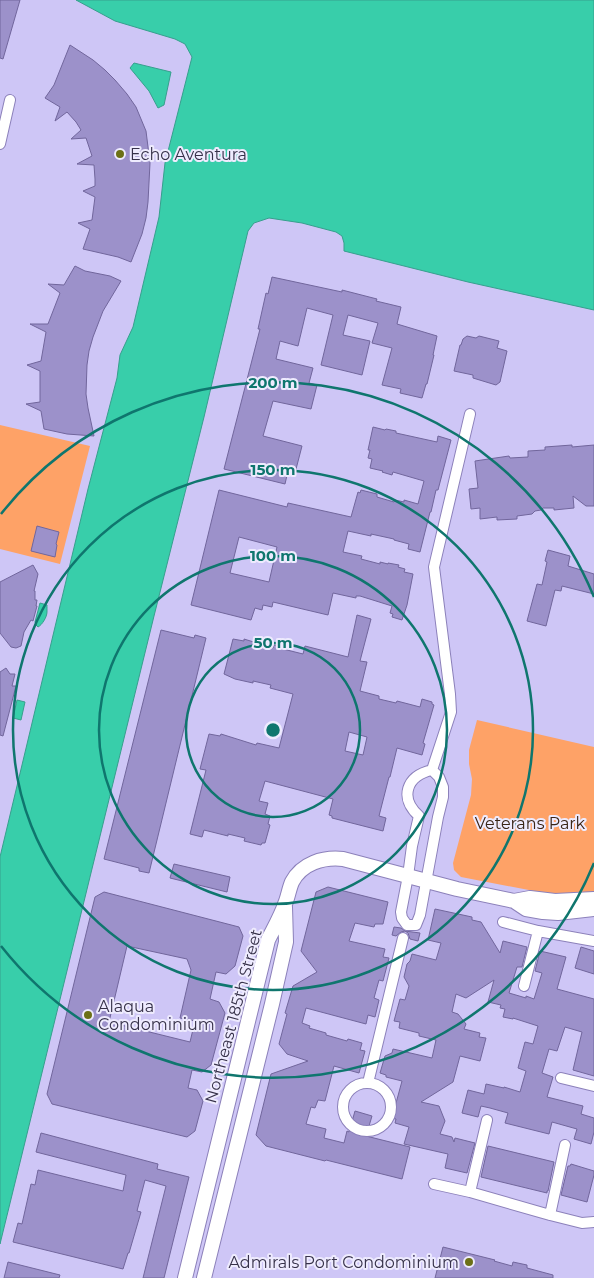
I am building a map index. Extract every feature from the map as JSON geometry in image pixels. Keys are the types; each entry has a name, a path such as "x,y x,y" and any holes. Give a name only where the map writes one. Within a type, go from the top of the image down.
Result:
{"street":[{"path":"0,144 10,100"},
{"path":"432,770 451,712 434,567 470,414"},
{"path":"368,1083 406,931 401,912 419,816 412,810 408,802 408,793 410,784 415,777 423,772 432,770"},
{"path":"406,931 416,925 418,921 440,807 444,797 443,787 439,778 432,770"},
{"path":"285,904 291,884 297,874 306,867 321,860 343,859 426,881 514,901 526,909 558,913 594,909"},
{"path":"514,901 530,898 555,901 594,899"},
{"name":"Northeast 185th Street","path":"185,1278 268,940 285,904"},
{"name":"Northeast 185th Street","path":"204,1278 286,942 285,904"},
{"path":"503,922 538,931 594,941"},
{"path":"524,986 538,931"},
{"path":"254,999 272,1004"},
{"path":"561,1078 594,1086"},
{"path":"368,1083 374,1084 384,1091 391,1108 390,1114 383,1125 377,1129 365,1131 352,1126 347,1120 343,1106 348,1092 360,1084 368,1083"},
{"path":"470,1192 487,1120"},
{"path":"550,1215 565,1145"},
{"path":"434,1184 582,1223 594,1222"}],"green space":[{"path":"0,425 90,446 60,564 0,549"},
{"name":"Veterans Park","path":"477,720 594,747 594,892 555,895 461,877 454,870 453,863 471,795 472,779 469,750"}],"shaded area":[{"path":"76,0 594,0 594,310 468,282 344,251 342,236 336,232 302,223 269,218 254,223 248,231 0,1244 0,857 88,489 117,378 120,355 133,327 159,217 165,163 192,57 185,44 175,39 115,21"},
{"path":"134,63 171,72 164,105 158,108 149,91 130,68"},
{"path":"40,603 47,605 47,612 44,621 38,627 35,622"},
{"path":"17,700 25,702 21,720 13,718"}],"building":[{"path":"0,0 20,0 3,59 0,58"},
{"name":"Echo Aventura","path":"70,45 93,60 115,80 136,107 146,131 150,163 148,202 142,234 131,262 83,249 90,229 78,223 92,220 95,197 83,191 95,186 95,179 94,165 77,164 92,156 86,138 71,139 81,130 76,122 67,112 55,121 60,107 45,98 54,85"},
{"path":"75,266 85,271 110,276 121,281 103,311 89,351 86,394 94,436 67,434 44,429 41,411 26,404 40,402 40,371 27,365 41,361 46,332 30,324 48,324 60,293 48,284 64,285"},
{"path":"272,277 342,292 342,290 401,307 397,324 437,336 427,384 422,398 400,393 401,389 382,385 392,348 372,343 378,323 348,315 343,335 370,341 362,375 321,365 333,315 307,308 298,346 280,341 276,359 313,368 309,383 317,385 311,409 273,401 263,436 302,446 295,473 288,471 285,484 224,469 260,329 258,329 266,293 268,294"},
{"path":"467,336 476,338 479,336 499,341 497,348 507,351 500,382 496,385 473,378 473,375 454,371 460,345"},
{"path":"373,427 437,442 438,436 451,440 420,552 408,549 409,544 394,539 348,531 343,552 362,556 361,559 380,564 380,562 399,565 398,567 405,569 404,572 413,574 402,620 392,617 393,614 390,613 392,606 360,596 356,596 356,598 333,593 328,615 273,602 272,607 263,605 262,610 255,608 251,620 191,605 219,490 287,507 288,503 351,517 358,492 360,493 361,490 377,494 377,497 394,502 395,500 404,502 404,500 418,504 424,481 393,472 392,475 370,468 372,459 368,458 370,450 368,450","holes":["239,537 277,547 269,582 230,573"]},
{"path":"572,445 572,447 594,445 594,506 586,506 573,496 574,508 554,510 554,508 543,508 532,514 517,516 517,519 497,520 497,517 480,519 480,508 471,509 469,489 478,488 475,461 509,456 510,458 528,457 528,451 545,450 545,447"},
{"path":"37,526 59,532 55,557 31,551"},
{"path":"548,550 570,556 568,566 594,574 594,594 562,586 561,591 555,590 546,626 527,621 537,584 542,585"},
{"path":"33,565 38,574 34,591 37,606 33,621 31,620 24,632 21,646 11,647 0,633 0,582"},
{"path":"357,615 371,619 360,661 367,662 360,691 379,696 379,699 396,703 397,701 420,707 422,699 432,702 434,705 423,743 425,744 422,755 397,748 379,816 386,818 383,831 332,818 329,815 333,799 265,781 259,801 268,803 265,814 270,816 268,824 270,825 265,843 261,845 244,841 245,838 204,830 202,837 190,834 206,770 200,769 209,734 220,736 221,734 256,745 257,743 279,748 293,694 270,688 271,685 235,679 224,674 233,639 244,641 244,639 273,648 274,645 284,647 283,649 303,654 305,646 348,657","holes":["349,732 367,737 363,755 345,751"]},
{"path":"161,630 194,638 195,635 206,638 149,873 139,871 139,868 104,859"},
{"path":"6,668 10,674 15,674 12,686 16,686 3,736 0,735 0,672"},
{"path":"174,864 230,877 227,892 170,878"},
{"path":"328,887 388,902 383,924 375,924 374,927 355,923 349,941 385,949 383,957 389,958 383,981 379,980 374,998 379,1000 375,1017 368,1015 366,1024 306,1008 302,1023 310,1026 309,1028 326,1033 326,1035 362,1043 360,1050 365,1051 359,1073 334,1066 325,1101 318,1100 315,1108 311,1107 306,1124 326,1129 324,1138 344,1143 355,1111 372,1116 366,1136 410,1147 402,1179 266,1146 256,1135 271,1074 308,1061 287,1054 279,1044 293,986 317,972 301,951 316,892"},
{"name":"Alaqua Condominium","path":"104,892 239,927 243,936 235,966 226,974 216,972 210,999 219,1002 225,1013 211,1065 202,1072 192,1070 188,1088 197,1090 203,1101 195,1131 187,1137 52,1104 47,1094 95,897","holes":["127,946 187,959 191,970 180,1018 195,1021 190,1042 109,1022"]},
{"path":"435,909 472,917 472,920 481,922 500,953 503,941 527,947 522,967 517,967 509,993 534,999 542,973 535,971 540,951 566,957 557,989 594,999 594,1076 573,1070 582,1032 565,1027 557,1051 549,1049 542,1073 553,1077 547,1097 583,1106 581,1114 594,1118 594,1132 591,1144 574,1139 577,1129 552,1122 549,1134 505,1123 508,1113 490,1108 481,1106 478,1117 462,1113 468,1090 484,1094 486,1084 520,1092 526,1071 518,1068 525,1042 533,1044 538,1026 513,1018 503,1017 505,1009 500,1008 501,1005 488,1002 494,980 466,998 456,994 452,1012 458,1014 466,1024 464,1029 480,1033 479,1037 486,1038 480,1061 460,1056 453,1082 421,1102 439,1106 445,1121 440,1134 452,1137 454,1142 455,1138 475,1143 467,1173 445,1168 448,1154 404,1144 409,1127 395,1123 396,1119 392,1118 402,1081 386,1077 386,1075 380,1073 385,1056 392,1053 393,1049 432,1058 436,1040 399,1028 400,1022 394,1021 400,999 405,1000 409,986 404,977 412,954 436,960 441,943 428,940"},
{"path":"394,927 405,931 396,936 392,935"},
{"path":"405,931 420,933 418,941 410,939"},
{"path":"581,947 594,951 594,974 575,968"},
{"path":"41,1133 158,1164 157,1169 189,1177 164,1278 143,1278 166,1186 145,1180 137,1211 141,1212 123,1269 13,1242 18,1223 22,1224 31,1184 35,1185 38,1170 123,1191 126,1175 36,1152"},
{"path":"488,1146 554,1162 547,1193 481,1177"},
{"path":"571,1164 594,1171 587,1202 561,1195 568,1166"},
{"name":"Admirals Port Condominium","path":"443,1247 512,1266 513,1262 527,1265 527,1268 553,1275 553,1278 435,1278"},
{"path":"8,1262 60,1275 59,1278 4,1278"}],"place":[{"name":"Echo Aventura","path":"120,154"},
{"name":"Alaqua Condominium","path":"88,1015"},
{"name":"Admirals Port Condominium","path":"469,1262"}]}
